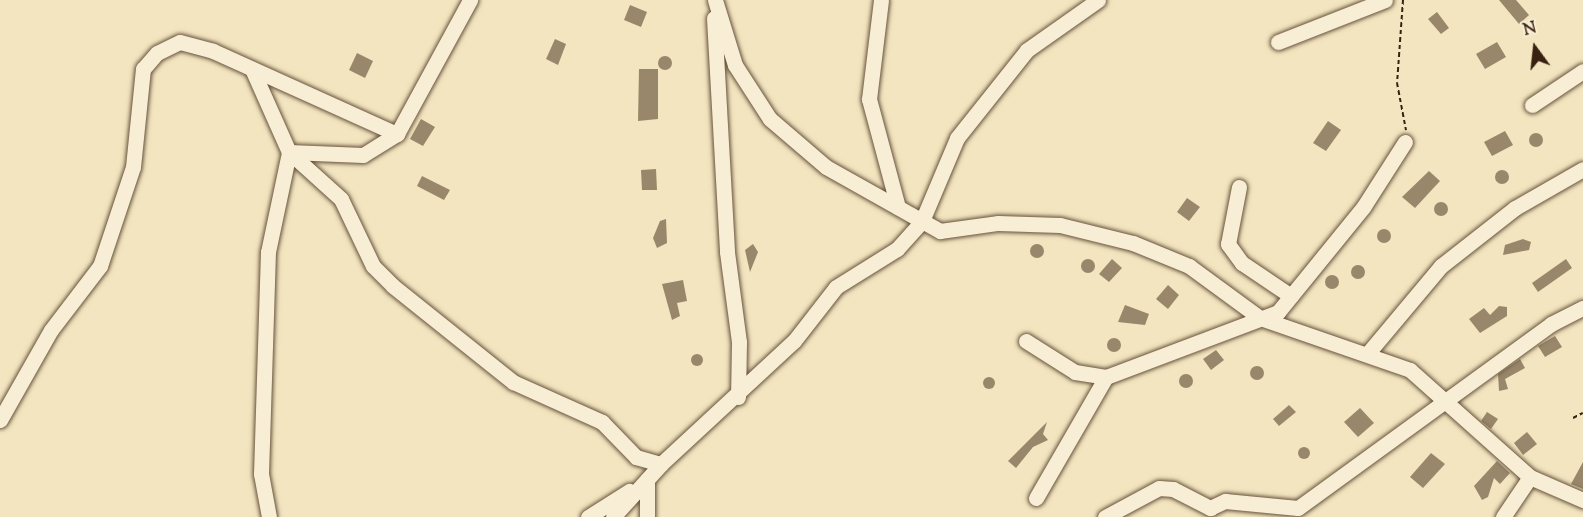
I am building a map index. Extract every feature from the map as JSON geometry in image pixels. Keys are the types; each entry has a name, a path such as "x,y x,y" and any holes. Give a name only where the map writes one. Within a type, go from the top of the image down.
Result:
{"street":[{"path":"290,152 363,155 397,134 470,0"},
{"path":"714,0 735,65 770,119 826,167 940,231 998,223 1060,225 1133,243 1189,266 1260,318 1368,353 1410,370 1442,402 1530,477 1583,500"},
{"path":"714,0 727,252 739,342 738,397"},
{"path":"880,0 869,99 898,207"},
{"path":"613,517 662,464 738,397 794,341 836,287 897,249 922,221 957,138 1027,50 1098,0"},
{"path":"1278,42 1385,0"},
{"path":"0,420 51,330 100,266 133,167 143,69 157,53 180,42 252,69 397,134"},
{"path":"252,69 290,152 341,200 368,257 393,286 513,382 602,422 636,457 662,464"},
{"path":"1532,105 1583,71"},
{"path":"1026,341 1075,372 1106,377 1278,312 1364,206 1405,142"},
{"path":"269,517 261,474 268,252 290,152"},
{"path":"1368,353 1441,266 1515,208 1583,169"},
{"path":"1239,187 1228,244 1242,263 1291,296"},
{"path":"1106,517 1159,488 1173,489 1210,508 1225,501 1298,513 1442,402 1583,308"},
{"path":"1035,498 1106,377"},
{"path":"1503,517 1530,477"},
{"path":"588,517 647,480"},
{"path":"647,480 647,517"}],"path":[{"path":"1403,0 1397,83 1404,100 1405,142"},
{"path":"1573,418 1583,413"}],"building":[{"path":"1499,0 1516,0 1529,15 1519,24"},
{"path":"630,5 647,12 641,27 624,20"},
{"path":"1437,12 1449,28 1441,34 1428,19"},
{"path":"555,39 566,44 558,65 546,59"},
{"path":"1497,42 1506,57 1485,69 1476,54"},
{"path":"357,53 373,61 365,78 349,70"},
{"path":"662,56 668,56 672,63 668,70 662,70 658,66 658,60"},
{"path":"639,69 658,69 658,119 638,121"},
{"path":"421,119 435,127 423,146 410,139"},
{"path":"1328,121 1341,130 1326,151 1313,143"},
{"path":"1505,131 1513,145 1492,156 1484,142"},
{"path":"1536,133 1541,135 1543,140 1541,145 1536,147 1531,145 1529,140 1531,135"},
{"path":"656,169 657,190 642,190 641,170"},
{"path":"1502,170 1507,172 1509,177 1507,182 1502,184 1497,182 1495,177 1497,172"},
{"path":"1429,171 1440,181 1415,208 1402,197"},
{"path":"422,176 450,190 444,200 417,186"},
{"path":"1187,198 1200,207 1189,221 1177,212"},
{"path":"1438,202 1444,202 1448,209 1444,216 1438,216 1434,212 1434,206"},
{"path":"666,219 667,243 657,248 653,238 660,221"},
{"path":"1384,229 1389,231 1391,236 1389,241 1384,243 1379,241 1377,236 1379,231"},
{"path":"1523,239 1531,242 1529,250 1503,255 1505,245"},
{"path":"753,244 758,252 750,272 745,250"},
{"path":"1037,244 1042,246 1044,251 1042,256 1037,258 1032,256 1030,251 1032,246"},
{"path":"1085,259 1091,259 1095,266 1091,273 1085,273 1081,269 1081,263"},
{"path":"1112,259 1122,268 1109,282 1099,274"},
{"path":"1566,259 1572,268 1538,292 1532,283"},
{"path":"1358,265 1363,267 1365,272 1363,277 1358,279 1353,277 1351,272 1353,267"},
{"path":"1332,275 1337,277 1339,282 1337,287 1332,289 1327,287 1325,282 1327,277"},
{"path":"683,280 687,301 677,303 680,316 672,320 662,284"},
{"path":"1168,285 1179,295 1168,309 1156,299"},
{"path":"1125,305 1149,314 1145,325 1118,322"},
{"path":"1499,306 1507,307 1507,316 1480,333 1469,319 1484,308 1490,315"},
{"path":"1555,336 1562,347 1545,357 1538,346"},
{"path":"1114,338 1119,340 1121,345 1119,350 1114,352 1109,350 1107,345 1109,340"},
{"path":"1216,350 1224,360 1211,370 1203,359"},
{"path":"699,354 703,360 699,366 695,366 691,358"},
{"path":"1520,359 1525,368 1505,379 1508,389 1499,391 1498,374"},
{"path":"1257,366 1262,368 1264,373 1262,378 1257,380 1252,378 1250,373 1252,368"},
{"path":"1186,374 1191,376 1193,381 1191,386 1186,388 1181,386 1179,381 1181,376"},
{"path":"991,377 995,383 991,389 987,389 983,381"},
{"path":"1289,405 1296,412 1279,426 1273,419"},
{"path":"1360,408 1374,423 1358,437 1344,422"},
{"path":"1487,412 1498,419 1491,429 1481,421"},
{"path":"1047,422 1043,434 1048,440 1033,447 1016,468 1008,461"},
{"path":"1527,432 1537,444 1523,455 1514,443"},
{"path":"1306,447 1310,453 1306,459 1302,459 1298,451"},
{"path":"1431,453 1445,464 1423,488 1410,477"},
{"path":"1497,461 1510,473 1500,484 1494,478 1488,497 1482,500 1474,486"},
{"path":"1583,462 1583,489 1571,484"}]}
